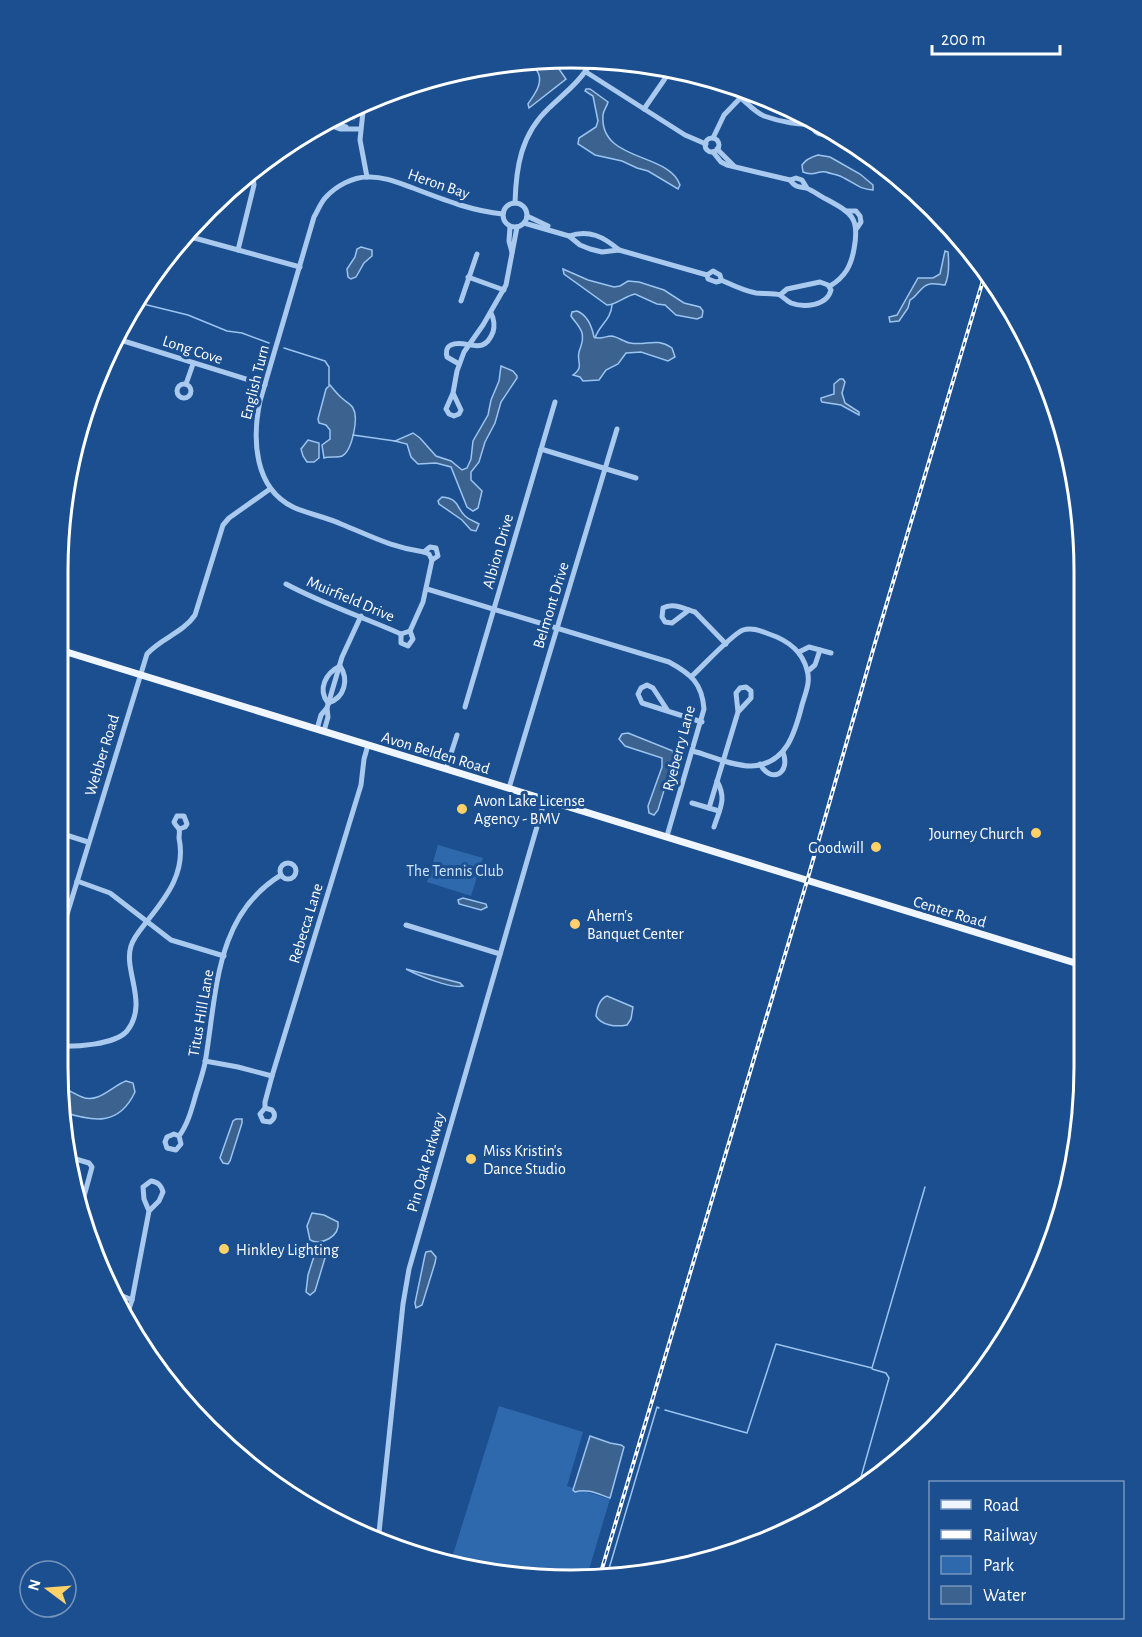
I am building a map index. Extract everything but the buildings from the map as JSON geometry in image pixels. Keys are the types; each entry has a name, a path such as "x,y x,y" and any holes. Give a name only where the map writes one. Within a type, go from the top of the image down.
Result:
{"main road":[{"name":"Avon Belden Road","path":"68,652 807,881"},
{"name":"Center Road","path":"807,881 1074,963"}],"street":[{"path":"515,203 517,169 525,142 535,124 547,110 572,89 588,69"},
{"path":"586,72 685,135 706,144 707,149 715,150"},
{"path":"644,109 666,77"},
{"path":"706,144 713,138 721,120 741,98 767,117 797,121"},
{"path":"362,113 360,140 367,177"},
{"path":"337,125 360,129"},
{"path":"713,138 718,141 715,150 723,164 790,180 796,178 802,180 807,188 847,211 856,228 853,258 849,268 839,280 830,286"},
{"name":"Heron Bay","path":"367,177 392,181 479,211 503,214"},
{"name":"English Turn","path":"270,489 262,470 256,443 258,411 314,217 325,198 339,186 367,177"},
{"path":"238,250 253,180"},
{"path":"514,227 504,222 503,214 505,207 515,203"},
{"path":"515,203 525,209 526,220"},
{"path":"514,227 526,220 569,236 580,245 590,249 602,252 619,250"},
{"path":"453,393 459,364 504,290 510,272 514,227"},
{"path":"569,236 577,233 593,234 619,250 707,275 712,281 721,280 752,292 780,295 795,304 814,304 828,298 831,292 830,286"},
{"path":"193,238 300,267"},
{"path":"461,301 477,255"},
{"path":"468,277 504,290"},
{"path":"780,295 788,289 806,287 820,282 830,286"},
{"path":"459,364 447,357 447,349 454,344 482,345 490,337 494,324 491,313"},
{"name":"Long Cove","path":"123,341 265,386"},
{"path":"186,384 193,364"},
{"name":"Albion Drive","path":"465,707 555,402"},
{"name":"Belmont Drive","path":"509,788 617,429"},
{"path":"541,449 636,478"},
{"path":"270,489 286,503 296,508 322,516 389,545 429,554 432,560 427,589 669,662 692,676 737,633 744,630 752,629 786,640 799,652 808,671 808,684 795,732 783,752 774,759 751,766 693,751"},
{"name":"Webber Road","path":"68,910 147,654 155,645 189,625 195,615 223,525 229,518 270,489"},
{"path":"424,552 430,547 436,548 438,556 432,560"},
{"name":"Muirfield Drive","path":"286,584 315,600 405,633 427,589"},
{"path":"688,610 672,623 665,622 662,617 662,611 669,605 688,610 704,619 726,644"},
{"path":"327,705 339,666 361,616"},
{"path":"799,652 809,647 831,653"},
{"path":"808,671 815,665 820,650"},
{"path":"327,705 340,696 344,687 344,672 339,666"},
{"path":"320,730 328,717 323,691 324,681 333,669 339,666"},
{"name":"Ryeberry Lane","path":"667,836 702,722 703,697 692,676"},
{"path":"668,711 653,688 647,685 640,688 638,694 642,703 702,722"},
{"path":"709,808 738,712"},
{"path":"446,769 457,735"},
{"name":"Rebecca Lane","path":"265,1108 272,1076 361,785 364,759 369,745"},
{"path":"760,764 769,774 779,774 785,765 783,752"},
{"path":"714,827 723,798 723,792 717,781"},
{"name":"Pin Oak Parkway","path":"379,1531 403,1304 409,1269 545,799"},
{"path":"692,803 719,812"},
{"path":"68,1045 113,1040 127,1030 132,1022 135,986 130,964 130,948 135,936 167,897 174,883 182,854 179,829"},
{"path":"68,836 88,842"},
{"name":"Titus Hill Lane","path":"179,1136 190,1114 205,1061 213,995 234,926 242,911 258,891 281,875"},
{"path":"77,881 107,891 171,940 224,956"},
{"path":"406,926 500,954"},
{"path":"205,1061 272,1076"},
{"path":"76,1159 89,1163 92,1167 85,1194"},
{"path":"129,1308 149,1211 144,1199 143,1187 151,1181 162,1187 163,1192 159,1201 149,1211"},
{"path":"123,1296 132,1300"}],"green space":[{"name":"The Tennis Club","path":"438,845 483,858 471,896 427,882"},
{"path":"499,1406 583,1432 567,1486 610,1499 589,1569 571,1570 505,1565 453,1555"}],"water":[{"path":"559,68 566,79 529,108 528,104 539,83 536,69"},
{"path":"590,89 608,102 603,115 605,130 612,141 623,149 673,174 680,185 678,189 648,171 622,161 595,155 578,144 579,138 596,127 598,121 593,96 585,91"},
{"path":"818,155 830,157 860,174 873,185 873,190 826,172 810,174 803,172 802,165 809,158"},
{"path":"361,247 372,250 372,256 364,263 356,277 351,279 348,277 347,269 357,249"},
{"path":"945,251 948,252 949,264 945,285 924,286 910,300 908,308 899,321 890,322 889,317 897,315 918,278 933,278 940,274"},
{"path":"563,269 588,280 614,287 628,281 664,290 684,303 700,307 703,311 702,317 697,319 676,315 665,305 657,304 635,294 607,305 564,274"},
{"path":"577,311 584,315 596,338 612,336 636,344 661,343 672,348 675,357 668,361 641,352 626,353 618,364 606,370 599,380 583,381 580,377 573,375 579,369 578,355 583,338 580,328 571,316 572,312"},
{"path":"501,366 513,371 517,378 501,402 479,462 471,472 471,480 482,491 478,508 473,511 467,507 451,467 436,463 418,464 411,457 407,444 395,441 413,433 436,456 451,461 462,470 467,468 471,459 473,441 488,415 499,381"},
{"path":"840,379 845,382 842,393 845,403 859,412 859,415 841,405 822,402 821,398 834,394 834,384"},
{"path":"330,385 353,408 355,426 346,453 340,457 324,458 322,445 330,439 330,430 326,425 319,423 318,419 326,389"},
{"path":"308,440 319,443 319,458 314,462 307,462 301,449"},
{"path":"442,497 455,501 465,516 479,524 476,531 471,530 462,520 439,504 438,501"},
{"path":"628,733 673,751 674,758 658,810 654,815 649,813 648,806 662,767 662,758 625,746 619,739 622,734"},
{"path":"463,898 486,904 487,907 481,910 459,904 458,900"},
{"path":"406,969 460,983 463,986 443,984"},
{"path":"607,996 633,1007 631,1019 627,1025 610,1025 602,1022 596,1016 600,1002"},
{"path":"126,1081 133,1083 135,1092 129,1103 113,1116 95,1119 70,1114 69,1090 88,1099 105,1094"},
{"path":"242,1119 242,1123 230,1161 228,1164 223,1163 220,1158 233,1121"},
{"path":"312,1213 324,1215 338,1222 336,1232 325,1241 310,1240 307,1226"},
{"path":"431,1251 436,1257 435,1263 422,1305 416,1308 415,1303 425,1255 426,1252"},
{"path":"315,1253 324,1254 325,1258 315,1291 310,1295 306,1292 308,1275"},
{"path":"590,1436 624,1447 610,1498 593,1492 573,1490"}],"waterway":[{"path":"144,304 188,315 227,331 242,333 269,343"},
{"path":"595,338 609,315 612,305"},
{"path":"284,348 325,361 329,367 329,385"},
{"path":"353,435 395,441"},
{"path":"665,1410 747,1433 776,1344 872,1368 925,1187"},
{"path":"861,1478 889,1378 886,1373 872,1369"},
{"path":"609,1568 657,1407 659,1408"}],"railway":[{"path":"602,1568 983,281"}],"place":[{"name":"Avon Lake License Agency - BMV","path":"462,809"},
{"name":"Journey Church","path":"1036,833"},
{"name":"Goodwill","path":"876,847"},
{"name":"Ahern's Banquet Center","path":"575,924"},
{"name":"Miss Kristin's Dance Studio","path":"471,1159"},
{"name":"Hinkley Lighting","path":"224,1249"}]}
